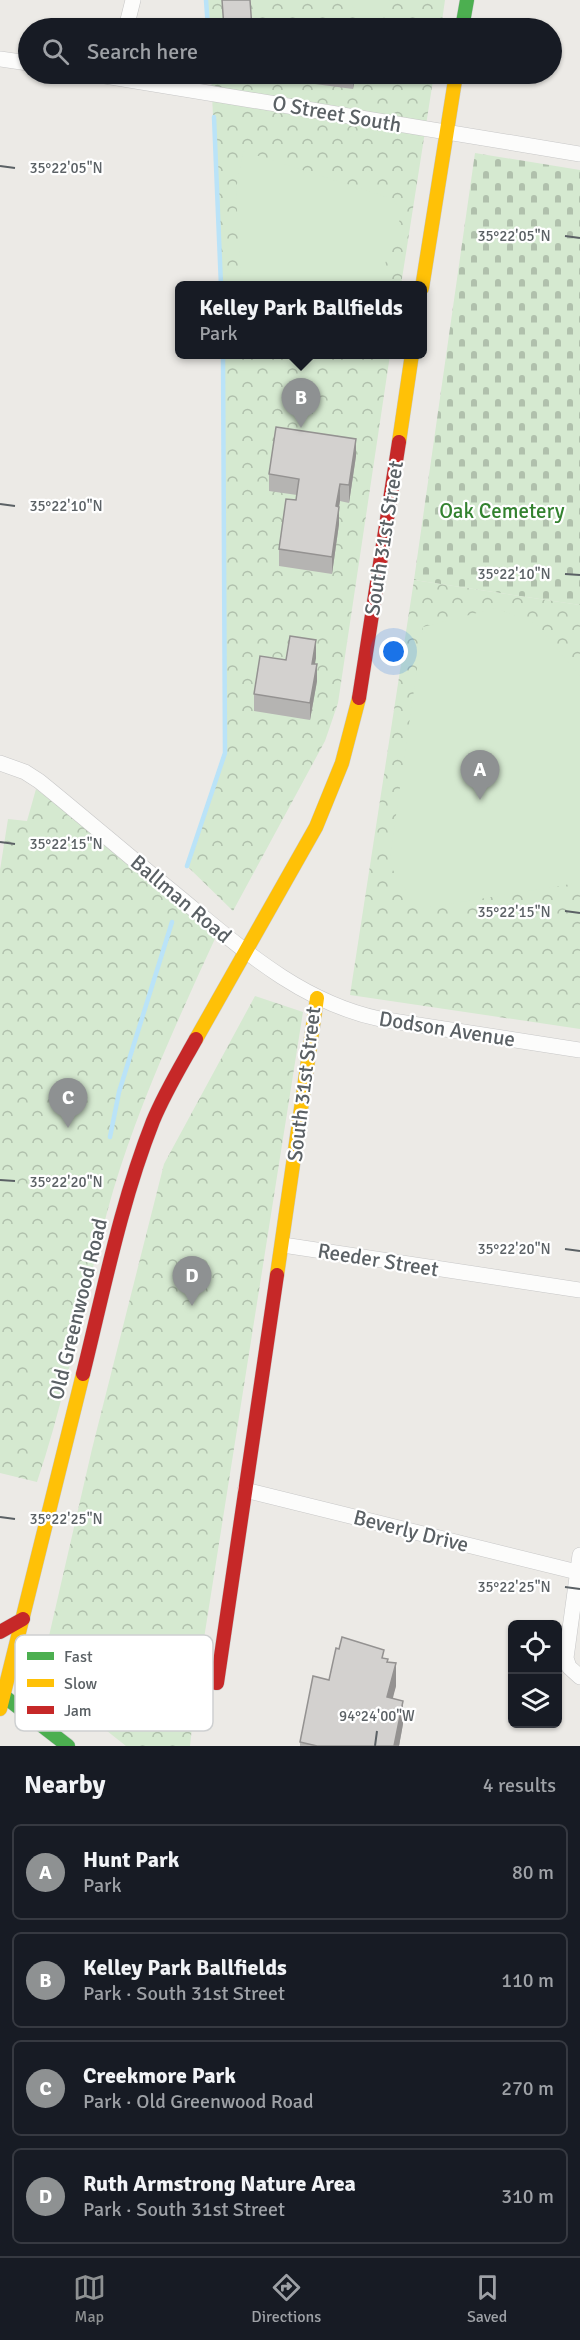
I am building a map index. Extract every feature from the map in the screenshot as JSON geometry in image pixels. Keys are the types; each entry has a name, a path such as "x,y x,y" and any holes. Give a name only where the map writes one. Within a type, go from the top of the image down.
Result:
{"main road":[{"path":"464,18 467,0"},
{"path":"424,281 454,84"},
{"name":"South 31st Street","path":"246,952 323,813 352,729 360,695 411,359"},
{"name":"Old Greenwood Road","path":"19,1635 129,1188 140,1153 170,1085 246,952"},
{"name":"South 31st Street","path":"213,1683 217,1683 283,1245 317,998"},
{"path":"0,1632 23,1619"},
{"name":"Old Greenwood Road","path":"1,1699 15,1648"},
{"path":"1,1699 15,1709"},
{"path":"47,1731 68,1746"}],"street":[{"path":"128,18 133,0"},
{"path":"0,59 18,62"},
{"name":"O Street South","path":"175,84 447,133 580,154"},
{"name":"Ballman Road","path":"0,763 25,772 39,781 246,952"},
{"name":"South 31st Street","path":"246,952 293,985 317,998"},
{"name":"Dodson Avenue","path":"317,998 361,1015 380,1019 580,1050"},
{"name":"Reeder Street","path":"283,1245 580,1290"},
{"name":"Beverly Drive","path":"245,1490 577,1572"},
{"path":"580,1555 566,1658 569,1667 580,1677"}],"green space":[{"path":"205,0 445,0 442,18 206,18"},
{"path":"335,0 390,0 383,18"},
{"path":"211,84 432,84 402,281 221,281"},
{"path":"243,151 393,199 402,213 379,281 241,281 236,190"},
{"name":"Oak Cemetery","path":"475,153 580,170 580,605 414,580"},
{"path":"223,359 389,359 338,703 325,741 233,911 187,866 225,753"},
{"path":"414,580 580,605 580,1029 350,995"},
{"path":"496,608 536,624 580,676 580,880 577,883 418,909 389,864 423,627"},
{"path":"36,789 219,930 162,1059 124,1157 103,1227 58,1410 37,1482 0,1473 0,870 8,819 27,821"},
{"path":"255,996 303,1012 205,1635 49,1635 92,1449 164,1164"},
{"path":"107,1731 192,1731 190,1746 126,1746"}],"building":[{"path":"222,0 250,0 251,18 223,18"},
{"path":"276,427 356,439 349,485 340,484 332,557 279,549 286,499 296,500 299,479 269,474"},
{"path":"290,636 316,640 312,664 317,664 310,703 254,694 260,656 286,660"},
{"path":"342,1637 384,1650 382,1658 388,1659 387,1662 396,1663 387,1697 403,1701 394,1746 317,1746 300,1742 313,1676 329,1680 336,1648 339,1649"}],"waterway":[{"path":"206,0 207,18"},
{"path":"214,117 221,281"},
{"path":"187,866 225,753 223,359"},
{"path":"110,1137 119,1092 172,922"}],"traffic: fast":[{"path":"464,18 467,0"},
{"path":"0,1693 15,1705"},
{"path":"49,1731 68,1746"}],"traffic: slow":[{"path":"423,281 454,84"},
{"path":"399,442 411,359"},
{"path":"196,1039 316,827 342,763 359,698"},
{"path":"277,1275 317,998"},
{"path":"18,1635 83,1374"},
{"path":"0,1709 15,1648"}],"traffic: jam":[{"path":"359,698 399,442"},
{"path":"83,1374 114,1246 142,1152 153,1121 173,1079 196,1039"},
{"path":"213,1682 217,1683 277,1275"},
{"path":"0,1632 23,1619"}],"place":[{"name":"Kelley Park Ballfields","path":"301,428"},
{"name":"Hunt Park","path":"480,800"},
{"name":"Creekmore Park","path":"68,1128"},
{"name":"Ruth Armstrong Nature Area","path":"192,1306"}]}
